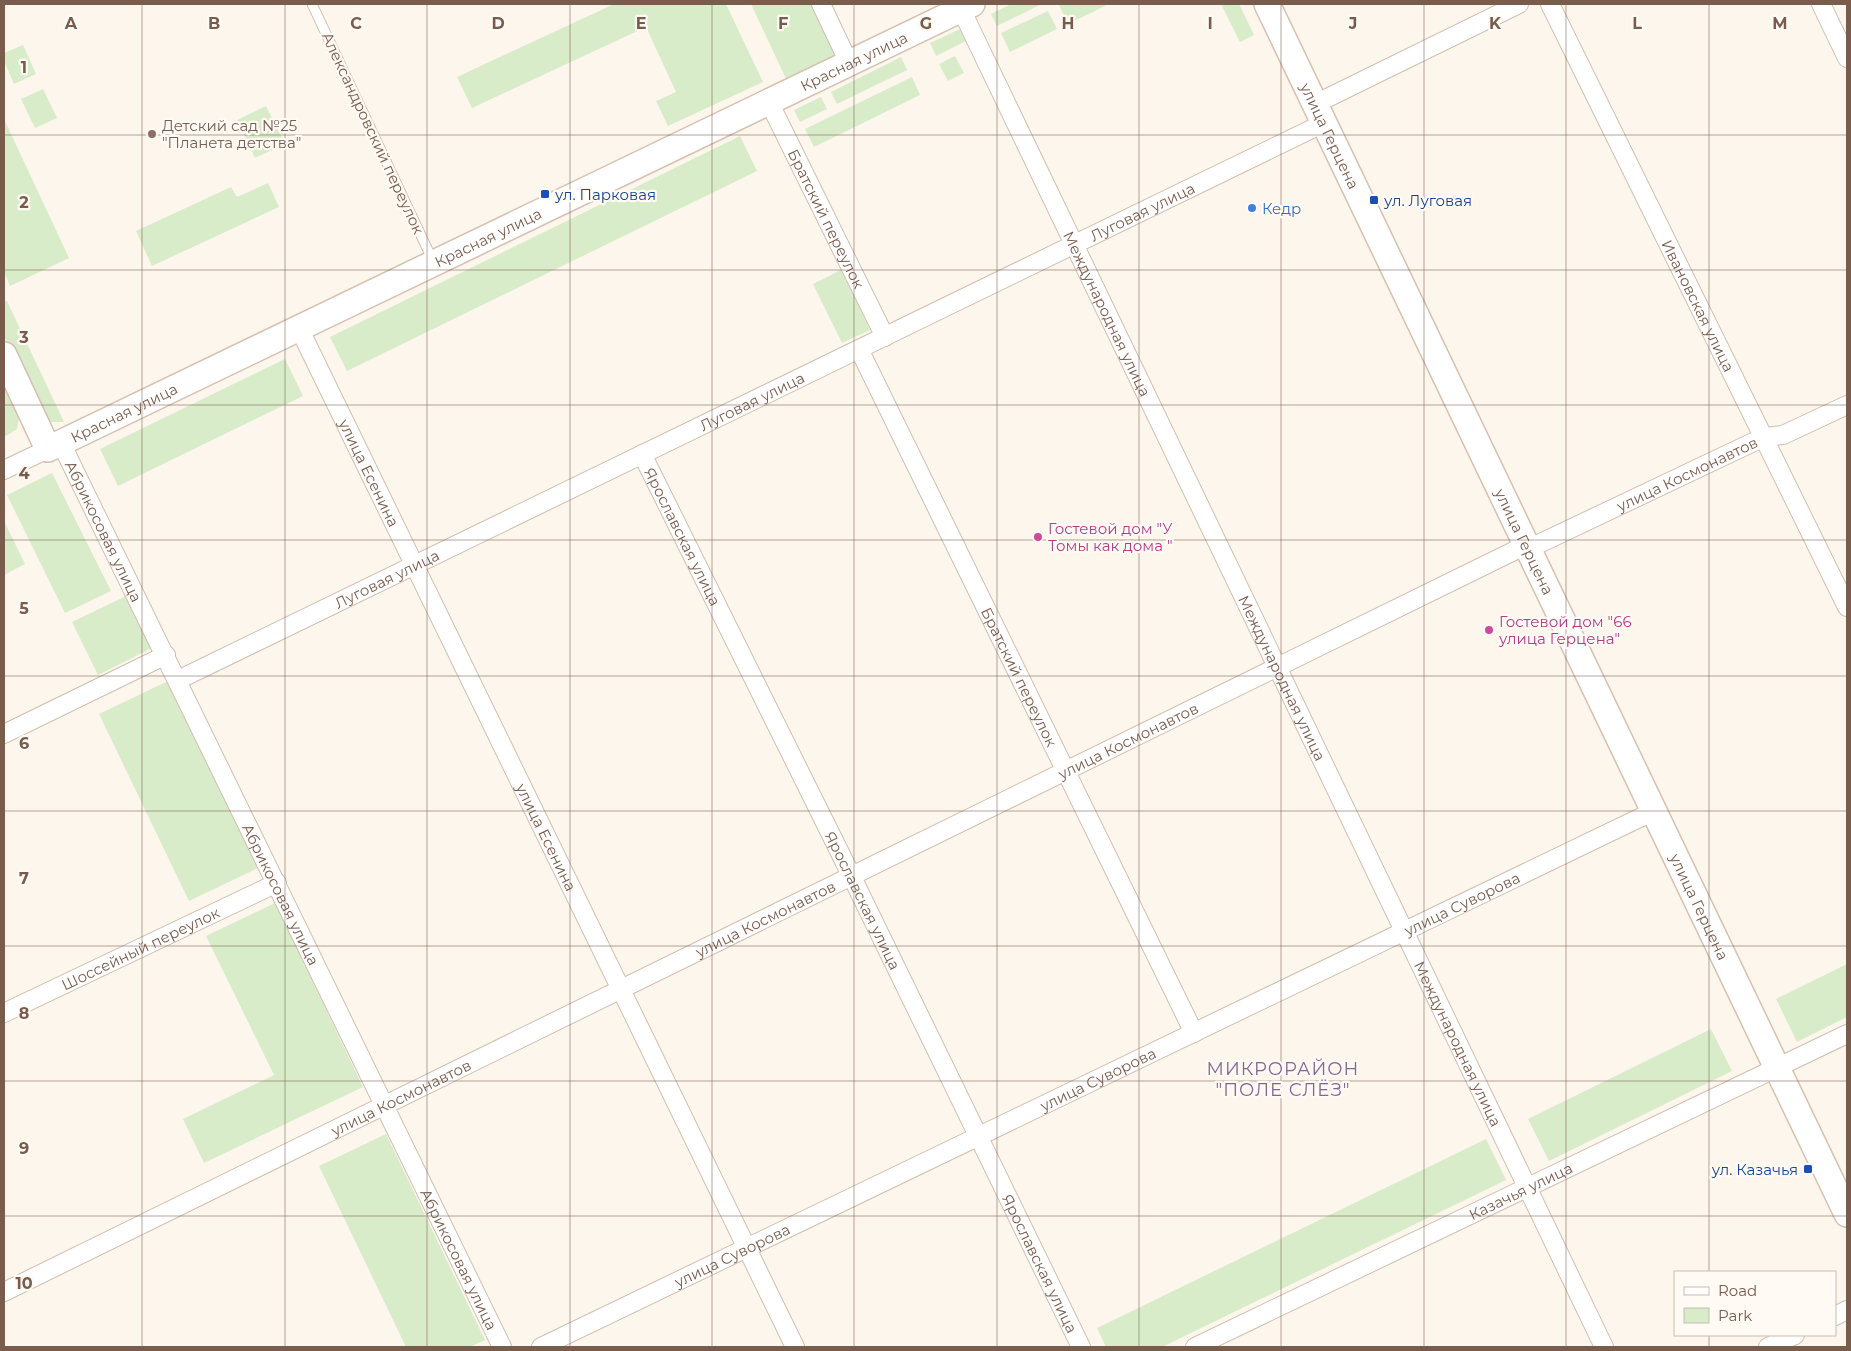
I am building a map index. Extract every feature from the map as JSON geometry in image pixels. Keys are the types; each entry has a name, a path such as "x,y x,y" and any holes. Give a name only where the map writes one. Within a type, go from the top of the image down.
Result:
{"street":[{"path":"821,4 849,63"},
{"name":"улица Герцена","path":"1267,4 1847,1214"},
{"name":"Луговая улица","path":"178,680 1074,246 1520,4"},
{"name":"Ивановская улица","path":"1550,4 1847,607"},
{"path":"1821,4 1847,58"},
{"name":"Красная улица","path":"4,470 966,6"},
{"name":"Международная улица","path":"966,6 1074,246 1604,1347"},
{"name":"Братский переулок","path":"769,102 885,337"},
{"name":"улица Есенина","path":"299,328 622,988 795,1347"},
{"name":"Братский переулок","path":"859,349 1194,1033"},
{"name":"Абрикосовая улица","path":"4,355 55,446 166,655 502,1347"},
{"name":"улица Космонавтов","path":"4,1292 1277,667 1527,547 1764,437 1783,435 1847,405"},
{"name":"Ярославская улица","path":"642,454 1081,1347"},
{"path":"4,734 166,655"},
{"name":"улица Суворова","path":"541,1347 1654,811"},
{"name":"Шоссейный переулок","path":"4,1013 277,882"},
{"name":"Казачья улица","path":"1195,1347 1847,1034"},
{"path":"1768,1347 1793,1336"}],"lane":[{"name":"Александровский переулок","path":"312,4 434,263"}],"green space":[{"path":"614,4 726,4 763,82 668,126 656,101 676,92 646,27 472,108 457,77"},
{"path":"751,4 812,4 839,60 788,83"},
{"path":"1011,4 1042,4 997,26 991,14"},
{"path":"1104,4 1105,6 1068,24 1059,5"},
{"path":"1221,4 1239,4 1254,35 1240,42"},
{"path":"1048,11 1057,29 1010,52 1001,33"},
{"path":"962,28 968,40 936,56 930,43"},
{"path":"23,45 36,74 14,84 4,61 4,53"},
{"path":"955,56 964,73 948,81 939,64"},
{"path":"901,57 907,70 837,104 831,92"},
{"path":"912,77 920,95 814,147 805,129"},
{"path":"43,89 57,118 35,128 21,99"},
{"path":"821,97 827,109 800,122 794,110"},
{"path":"266,106 285,144 255,158 237,120"},
{"path":"4,119 69,258 10,286 4,272"},
{"path":"740,136 757,171 347,371 330,337"},
{"path":"268,183 279,207 152,266 136,231 231,187 237,197"},
{"path":"841,270 870,330 842,343 813,284"},
{"path":"7,301 64,422 50,422 40,413 4,336 4,302"},
{"path":"285,359 303,396 118,486 100,449"},
{"path":"4,386 19,419 17,429 6,436 4,436"},
{"path":"52,473 111,591 65,613 7,495"},
{"path":"4,521 25,564 4,575"},
{"path":"126,596 152,648 98,675 72,622"},
{"path":"168,681 258,868 189,901 99,714"},
{"path":"275,903 363,1087 204,1163 183,1119 274,1075 206,936"},
{"path":"1847,964 1847,1017 1797,1042 1776,999"},
{"path":"1711,1029 1732,1071 1549,1161 1528,1119"},
{"path":"386,1134 485,1340 470,1347 406,1347 319,1166"},
{"path":"1486,1139 1506,1180 1162,1347 1106,1347 1097,1328"}],"place":[{"name":"Детский сад №25 \"Планета детства\"","path":"152,134"},
{"name":"ул. Парковая","path":"545,194"},
{"name":"ул. Луговая","path":"1374,200"},
{"name":"Кедр","path":"1252,208"},
{"name":"Гостевой дом \"У Томы как дома \"","path":"1038,537"},
{"name":"Гостевой дом \"66 улица Герцена\"","path":"1489,630"},
{"name":"ул. Казачья","path":"1808,1169"}],"district":[{"name":"МИКРОРАЙОН \"ПОЛЕ СЛЁЗ\"","path":"1283,1079"}]}
